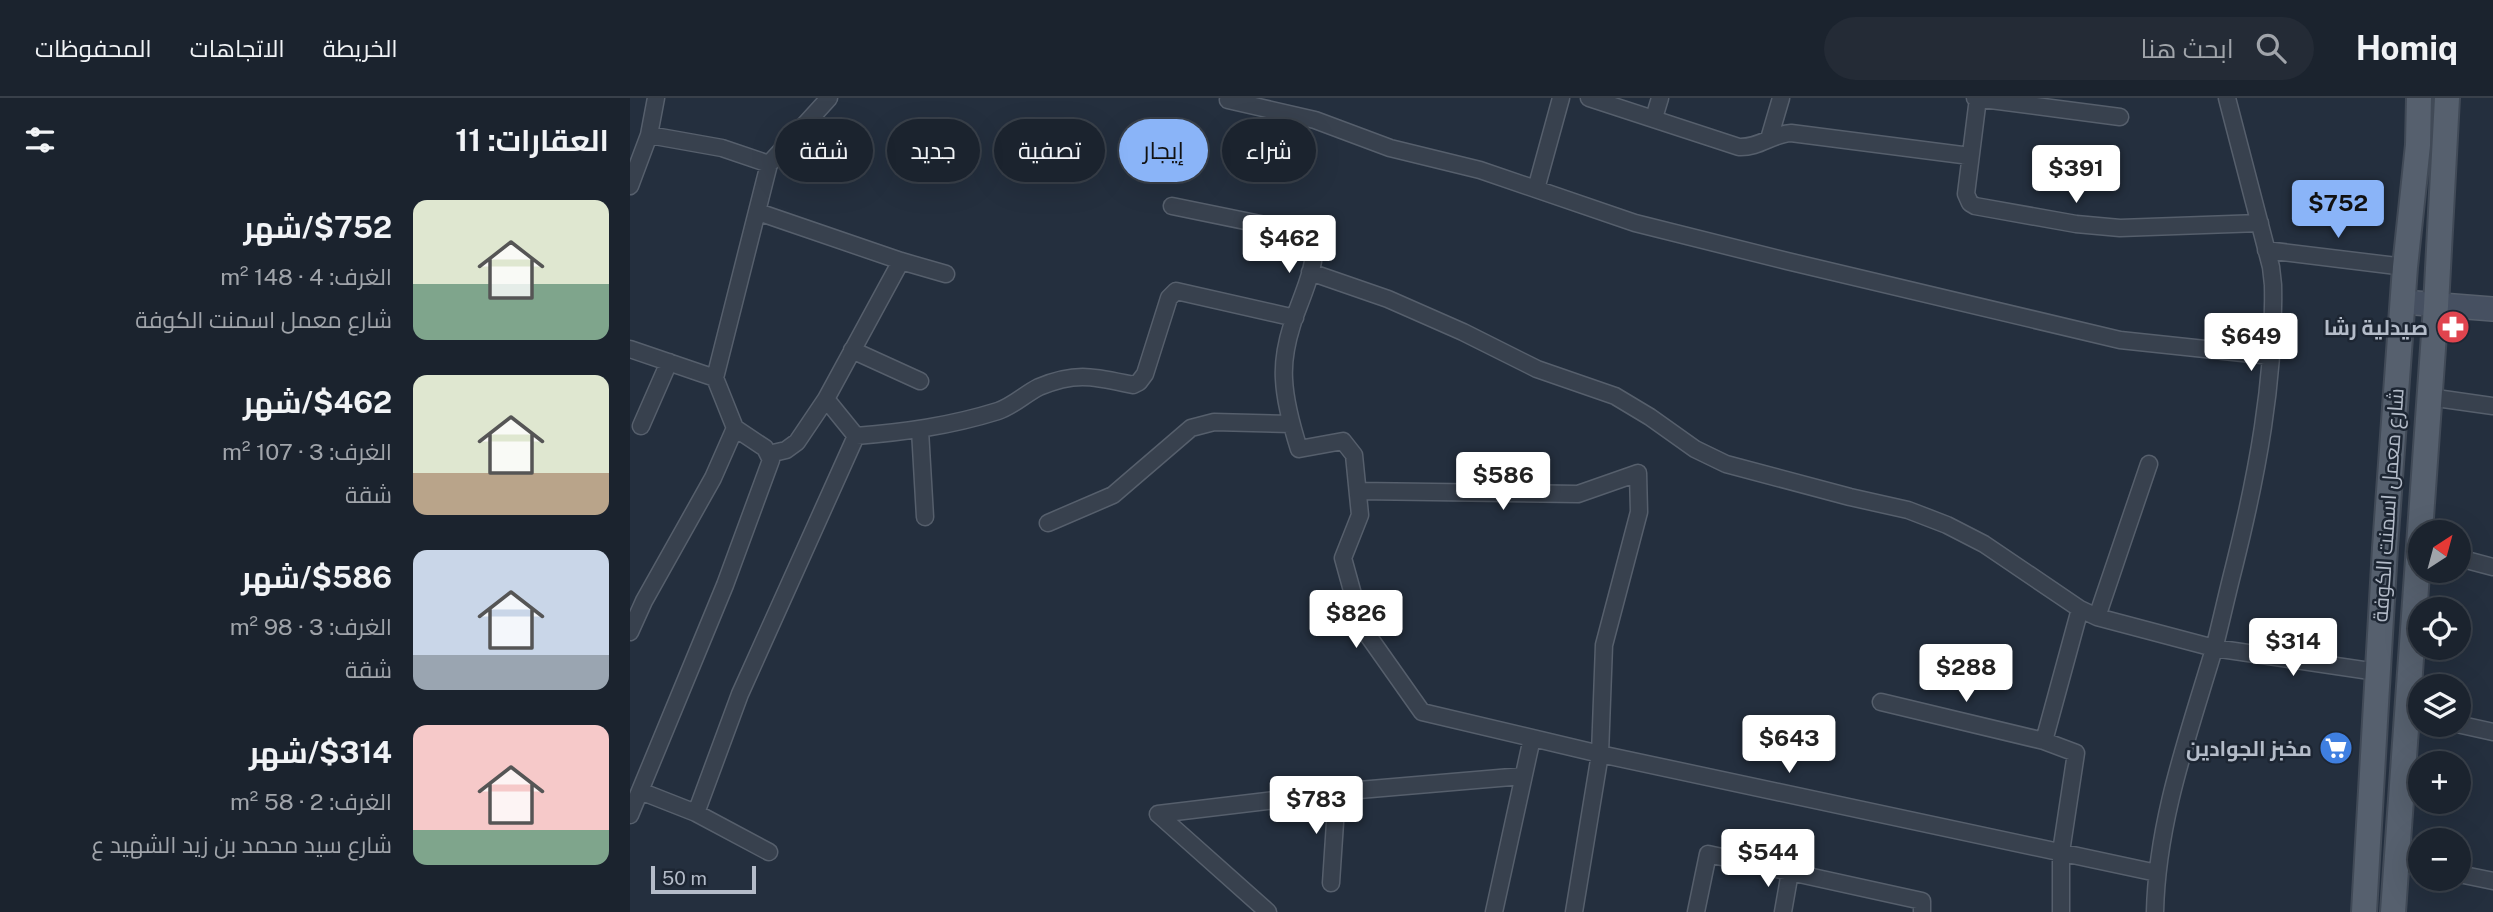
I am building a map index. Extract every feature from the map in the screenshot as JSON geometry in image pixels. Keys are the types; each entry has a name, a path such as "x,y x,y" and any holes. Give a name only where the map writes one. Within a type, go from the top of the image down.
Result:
{"main road":[{"name":"شارع معمل اسمنت الكوفة","path":"2364,912 2377,672 2405,267 2418,145 2419,98"},
{"name":"شارع معمل اسمنت الكوفة","path":"2421,520 2447,98"},
{"name":"شارع معمل اسمنت الكوفة","path":"2415,674 2418,583"},
{"name":"شارع معمل اسمنت الكوفة","path":"2409,828 2413,737"},
{"name":"شارع معمل اسمنت الكوفة","path":"2393,912 2408,864"}],"street":[{"path":"630,186 635,160 649,135 656,98"},
{"path":"630,815 725,585 771,460 765,448 735,428 715,378 769,164 829,98"},
{"path":"1536,189 1561,98"},
{"path":"1589,98 1739,147 1755,146 1783,133 1799,133 1970,156"},
{"path":"1654,118 1660,98"},
{"path":"1769,139 1781,98"},
{"path":"2120,117 1976,98 1966,194 1970,203 1979,208 2076,224 2120,228 2260,223"},
{"path":"2155,912 2163,833 2180,759 2214,648 2257,466 2271,356 2273,285 2260,223 2227,98"},
{"path":"1228,100 1315,120 1390,148 1471,167 1605,214 1660,229 2098,336 2271,356"},
{"path":"649,135 722,148 769,164"},
{"path":"1172,206 1304,233 1311,241 1313,247 1310,272 1290,331 1284,380 1291,424 1299,449 1343,441 1354,455 1360,515 1343,558 1363,627 1422,712 1600,754 2157,873"},
{"path":"758,212 946,274"},
{"path":"2266,250 2405,267"},
{"path":"769,454 786,450 797,442 826,400 901,261"},
{"path":"1310,272 1388,299 1537,369 1615,396 1695,449 1726,464 1908,510 1947,525 1984,544 2097,617 2214,648 2377,672"},
{"path":"856,436 920,430 1001,410 1039,388 1070,377 1088,375 1133,386 1145,374 1169,298 1177,291 1295,318"},
{"path":"2403,302 2493,309"},
{"path":"630,349 715,378"},
{"path":"852,350 920,381"},
{"path":"641,426 669,362"},
{"path":"2429,397 2493,406"},
{"path":"826,400 856,436"},
{"path":"1048,523 1113,495 1191,428 1214,422 1291,424"},
{"path":"630,632 644,601 713,478 735,428"},
{"path":"920,430 925,517"},
{"path":"696,813 740,694 856,436"},
{"path":"2097,617 2149,464"},
{"path":"1358,491 1578,494 1638,473 1639,512 1604,645 1600,754 1574,912"},
{"path":"2471,561 2493,567"},
{"path":"2044,741 2080,608"},
{"path":"1881,702 2044,741 2076,753 2061,852 2061,912"},
{"path":"2471,727 2493,732"},
{"path":"1494,912 1532,738"},
{"path":"1268,912 1158,814 1337,792 1524,776"},
{"path":"640,791 696,813 769,852"},
{"path":"1331,883 1337,792"},
{"path":"1696,912 1708,854 1922,901 1922,912"},
{"path":"1783,912 1790,872"},
{"path":"2471,876 2493,881"}],"place":[{"name":"صيدلية رشا","path":"2453,327"},
{"name":"مخبز الجوادين","path":"2336,748"}]}
